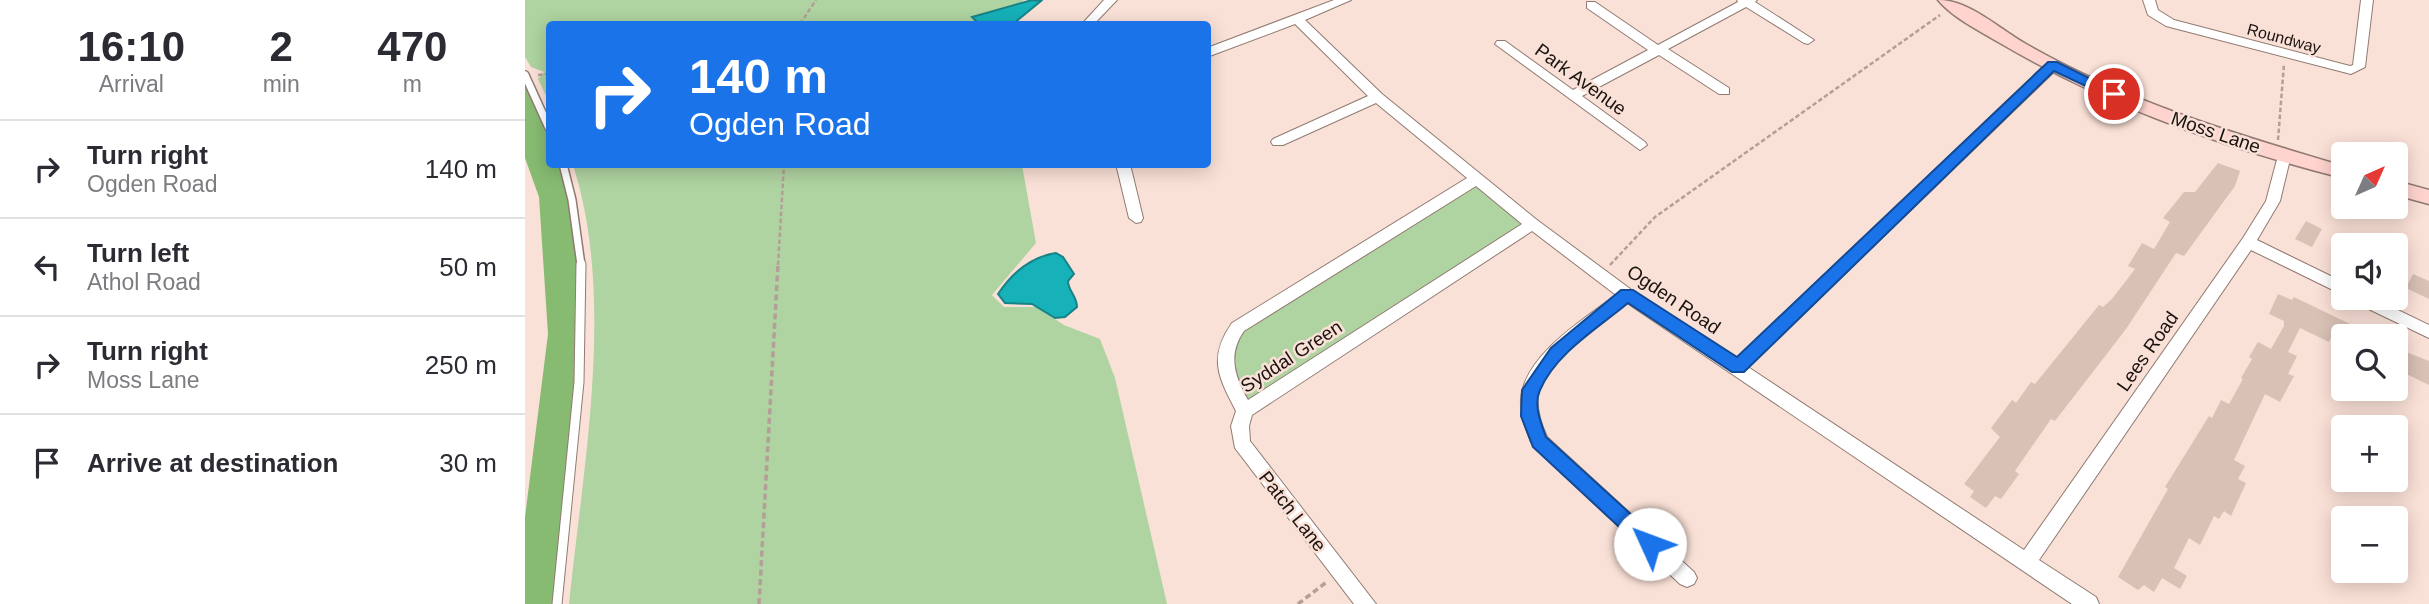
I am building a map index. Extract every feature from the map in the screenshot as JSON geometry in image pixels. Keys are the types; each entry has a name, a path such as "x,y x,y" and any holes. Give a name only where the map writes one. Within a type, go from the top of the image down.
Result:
{"main road":[{"name":"Moss Lane","path":"1953,3 2053,65 2181,121 2331,169"},
{"path":"2408,191 2429,197"}],"street":[{"path":"1091,21 1111,0"},
{"path":"1211,51 1345,0"},
{"name":"Roundway","path":"2149,0 2152,12 2170,23 2336,69 2359,67 2367,0"},
{"path":"1572,96 1747,1 1808,40"},
{"path":"1591,5 1724,91"},
{"name":"Ogden Road","path":"1297,19 1377,97 1532,225 1627,295 2089,604"},
{"name":"Park Avenue","path":"1501,44 1640,145"},
{"path":"1738,367 2053,65"},
{"path":"1278,142 1377,97"},
{"name":"Lees Road","path":"2027,562 2248,242 2273,201 2281,154"},
{"path":"1124,168 1136,218"},
{"name":"Syddal Green","path":"1476,179 1238,327 1227,339 1223,353 1231,385 1245,411 1532,225"},
{"path":"2248,242 2331,283"},
{"path":"1627,295 1556,352 1543,367 1530,390 1529,416 1539,442 1687,578"},
{"path":"2384,310 2429,332"},
{"name":"Patch Lane","path":"1245,411 1240,426 1241,443 1366,604"}],"lane":[{"path":"525,75 546,121"},
{"path":"557,604 580,367 583,274 579,236 564,168"}],"path":[{"path":"802,21 816,0"},
{"path":"1601,275 1655,217 1953,3"},
{"path":"2281,154 2285,55"},
{"path":"759,604 784,168"},
{"path":"1298,604 1341,571"}],"green space":[{"path":"525,0 1024,0 996,21 546,21 546,96 538,79 544,72 531,67 525,57"},
{"path":"525,75 546,121 546,168 564,168 583,274 581,354 557,604 525,604 525,517 548,334 539,197 525,158"},
{"path":"574,168 1023,168 1036,243 992,295 1004,307 1036,307 1064,325 1100,339 1115,378 1167,604 569,604 592,383 594,326 586,217"},
{"path":"1476,179 1532,224 1245,411 1227,339"}],"water":[{"path":"1032,0 1041,1 1017,21 976,21 972,17"},
{"path":"1056,253 1063,257 1074,274 1068,281 1077,307 1065,317 1055,318 1032,304 1005,303 998,294 1009,279 1030,262"}],"building":[{"path":"2218,163 2240,171 2235,186 2184,256 2176,253 2126,329 2055,421 2051,419 2015,471 2019,474 2001,499 1995,496 1986,508 1970,497 1974,491 1964,484 2000,437 1991,428 2012,400 2016,403 2031,382 2035,384 2099,305 2103,307 2112,299 2135,269 2128,266 2142,243 2154,249 2170,222 2163,218 2184,192 2195,192"},
{"path":"2306,221 2322,229 2312,247 2295,239"},
{"path":"2413,274 2429,281 2429,299 2408,289"},
{"path":"2278,294 2292,300 2294,297 2350,324 2331,324 2329,342 2300,328 2288,352 2297,356 2288,374 2294,376 2280,402 2265,394 2234,460 2245,466 2238,479 2246,483 2231,516 2224,511 2219,519 2214,516 2200,545 2189,538 2174,568 2187,576 2180,589 2162,578 2154,592 2144,585 2138,590 2118,577 2168,489 2165,487 2209,416 2212,418 2221,400 2229,404 2258,342 2271,349 2284,326 2284,321 2269,314"},
{"path":"2408,353 2429,361 2429,385 2408,375"}],"route":[{"path":"1650,544 1539,442 1529,416 1530,390 1543,367 1556,352 1627,295 1738,367 2053,65 2114,94"}]}
